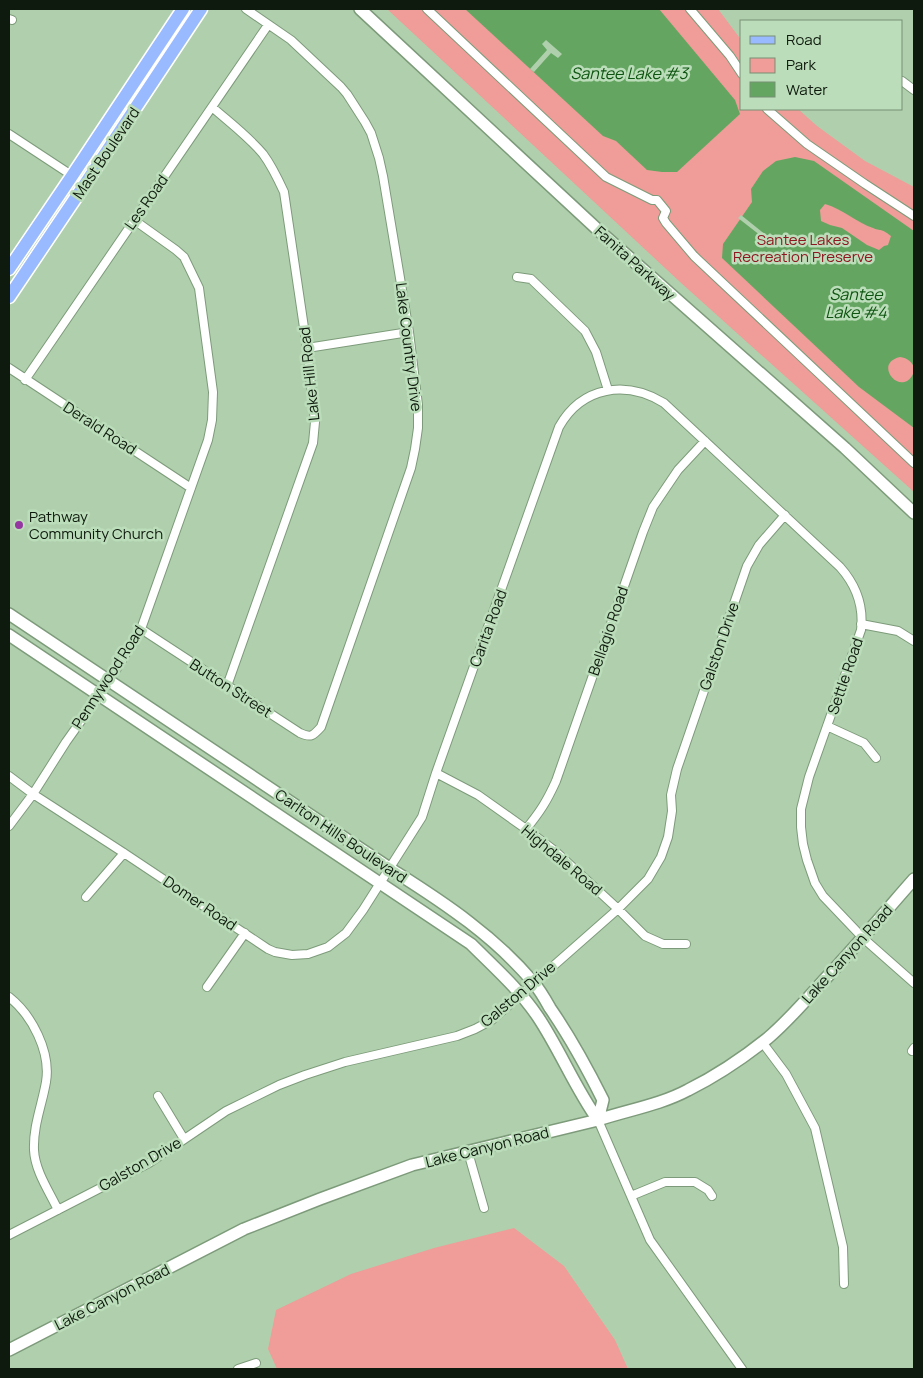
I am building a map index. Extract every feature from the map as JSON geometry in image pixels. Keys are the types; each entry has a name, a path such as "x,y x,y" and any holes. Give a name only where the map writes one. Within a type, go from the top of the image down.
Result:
{"main road":[{"name":"Mast Boulevard","path":"9,269 183,9"},
{"name":"Mast Boulevard","path":"9,297 201,9"}],"street":[{"name":"Lake Country Drive","path":"246,9 291,40 341,87 356,106 371,133 383,176 409,332 418,404 418,428 411,468 321,727"},
{"name":"Fanita Parkway","path":"360,9 597,229 846,448 914,512"},
{"path":"427,9 606,177 652,200 657,200 666,211 663,218 666,223 694,256 914,463"},
{"path":"690,9 730,56 740,71"},
{"name":"Les Road","path":"25,380 268,25"},
{"path":"903,82 914,90"},
{"name":"Lake Hill Road","path":"212,107 263,154 284,192 307,348 315,422 313,444 227,686"},
{"path":"768,110 807,144 914,216"},
{"path":"9,134 85,184"},
{"name":"Pennywood Road","path":"9,826 33,794 107,680 116,670 141,629 208,440 214,403 199,288 184,257 134,220"},
{"path":"517,277 531,279 585,331 596,352 608,390"},
{"path":"307,348 409,332"},
{"name":"Derald Road","path":"9,368 191,488"},
{"name":"Settle Road","path":"608,390 633,391 657,398 664,403 846,574 855,589 861,606 862,624 860,635 809,776 802,802 801,827 803,844 815,882 823,896 863,938 914,983"},
{"name":"Carita Road","path":"380,882 422,817 560,427 568,414 581,401 608,390"},
{"name":"Bellagio Road","path":"526,829 548,799 556,781 653,507 678,470 705,441"},
{"name":"Galston Drive","path":"9,1235 149,1163 226,1111 298,1077 346,1062 475,1030 492,1020 618,908 648,879 661,857 668,838 672,810 671,795 677,769 747,566 758,545 785,515"},
{"name":"Carlton Hills Boulevard","path":"9,614 447,905 496,944 534,983 589,1071 603,1100 598,1120"},
{"path":"862,624 898,631 914,641"},
{"name":"Button Street","path":"141,629 300,733 308,736 314,734 321,727"},
{"name":"Carlton Hills Boulevard","path":"9,635 471,944 521,995 537,1016 598,1120 650,1240 742,1369"},
{"path":"827,726 864,743 876,758"},
{"name":"Highdale Road","path":"436,773 478,795 555,851 618,908 645,936 664,944 686,944"},
{"name":"Domer Road","path":"9,776 33,794 260,945 283,954 300,955 324,949 337,941 346,933 363,910 380,882"},
{"path":"86,897 124,853"},
{"name":"Lake Canyon Road","path":"9,1350 244,1229 412,1165 598,1120 620,1112 656,1104 687,1091 723,1070 786,1022 914,879"},
{"path":"206,987 244,933"},
{"path":"9,997 29,1018 44,1054 47,1078 35,1126 34,1151 41,1177 58,1210"},
{"path":"762,1042 786,1074 815,1128 843,1247 844,1284"},
{"path":"158,1096 184,1139"},
{"path":"468,1152 484,1208"},
{"path":"631,1196 664,1182 695,1182 708,1190 712,1196"},
{"path":"238,1369 256,1363"}],"green space":[{"name":"Santee Lakes Recreation Preserve","path":"387,9 718,9 740,38 740,110 799,110 817,126 865,161 914,187 914,492 680,282"},
{"path":"514,1228 564,1266 615,1340 628,1369 277,1369 268,1349 276,1310 351,1274 434,1248"}],"water":[{"name":"Santee Lake #3","path":"465,9 659,9 735,100 740,114 677,172 647,170 616,141 603,136"},
{"name":"Santee Lake #4","path":"795,157 814,161 914,231 914,428 859,387 722,258 723,244 752,202 751,189 763,171 776,161","holes":["825,204 838,209 867,226 891,236 888,245 879,250 867,245 842,228 821,221 820,210"]}],"pier":[{"path":"546,40 562,54 558,58 551,53 534,72 530,69 547,50 542,44"},
{"path":"741,215 767,236 770,233 773,236 766,245 763,242 765,239 738,218"}],"place":[{"name":"Pathway Community Church","path":"19,525"}]}
